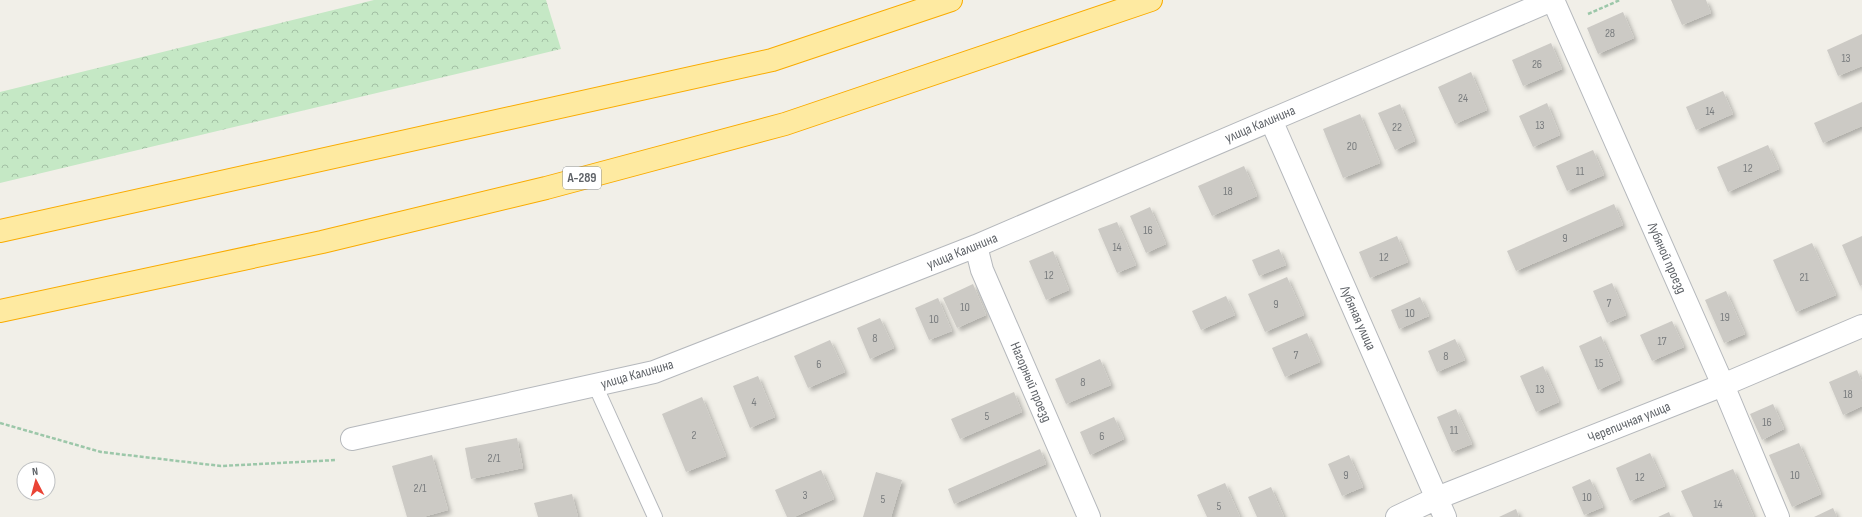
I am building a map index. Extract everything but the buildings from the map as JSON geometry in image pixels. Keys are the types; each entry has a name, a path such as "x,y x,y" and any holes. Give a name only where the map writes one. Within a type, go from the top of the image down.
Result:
{"highway":[{"path":"0,231 772,60 950,0"},
{"name":"А-289","path":"0,311 322,242 546,188 770,128 1151,0"}],"street":[{"name":"улица Калинина","path":"352,439 654,372 976,246 1552,0"},
{"name":"Лубяной проезд","path":"1552,0 1723,385 1778,517"},
{"name":"Лубяная улица","path":"1271,120 1441,508"},
{"name":"Нагорный проезд","path":"976,246 982,270 1089,517"},
{"name":"Черепичная улица","path":"1397,517 1441,508 1862,326"}],"lane":[{"path":"595,385 655,517"}],"green space":[{"path":"374,0 546,0 561,49 0,183 0,92"}]}
